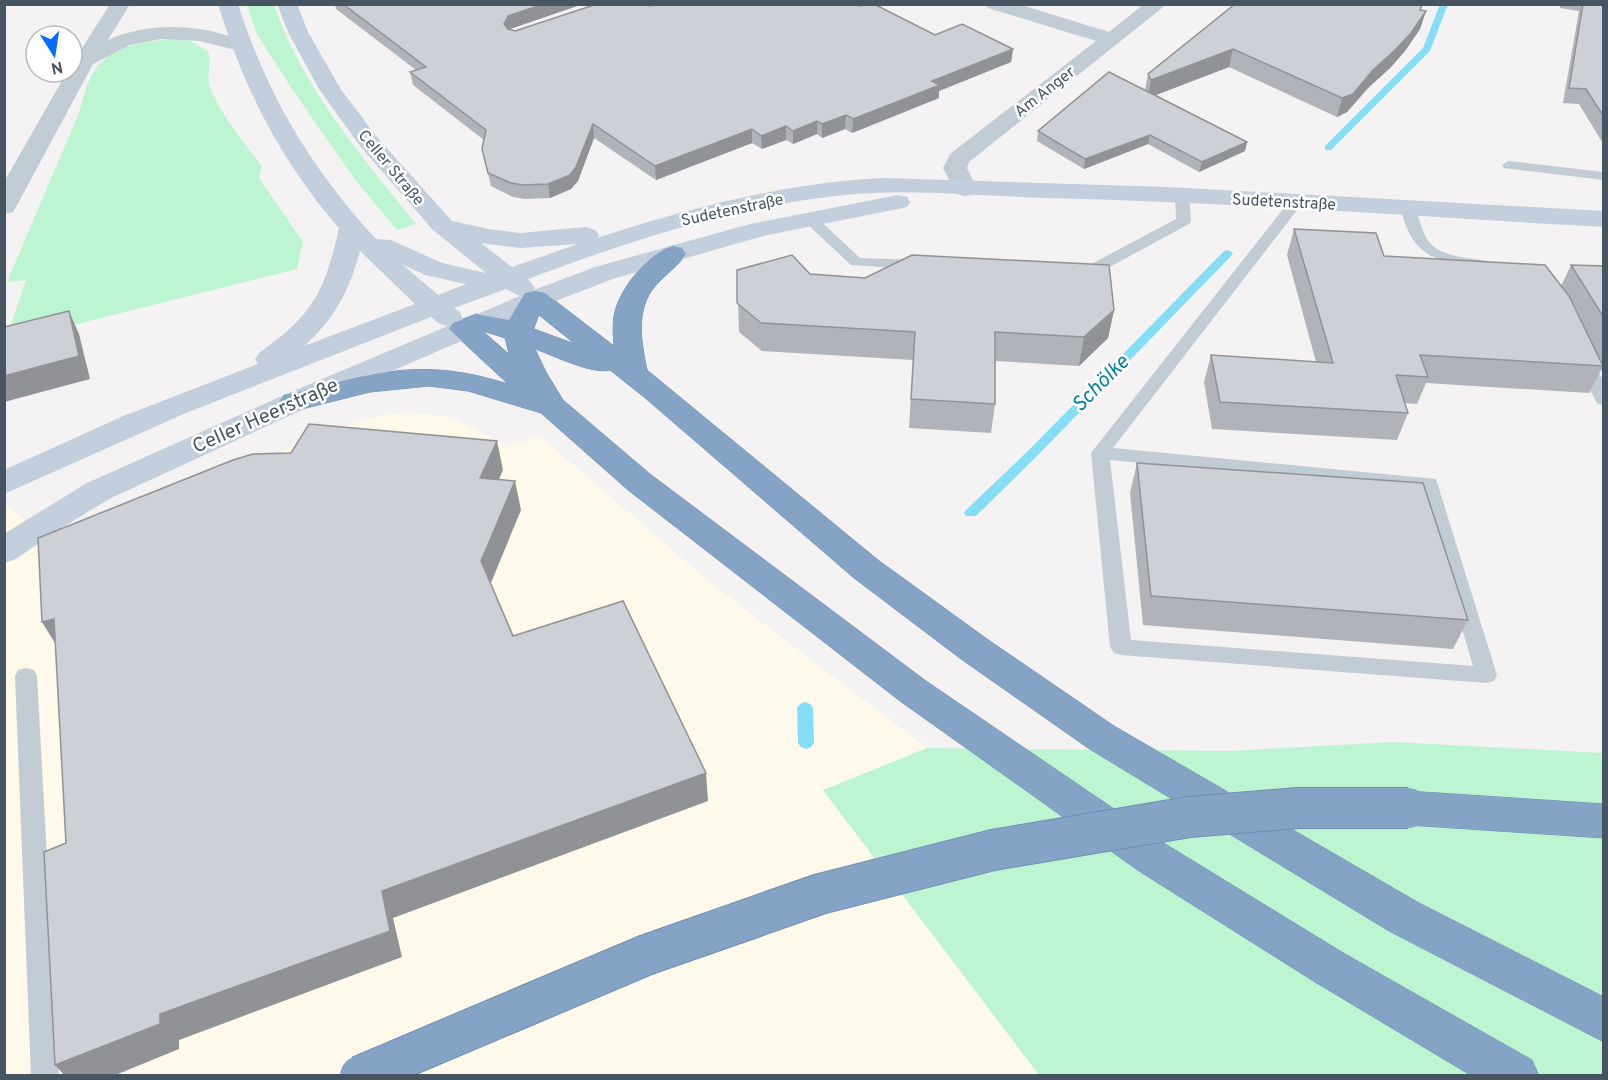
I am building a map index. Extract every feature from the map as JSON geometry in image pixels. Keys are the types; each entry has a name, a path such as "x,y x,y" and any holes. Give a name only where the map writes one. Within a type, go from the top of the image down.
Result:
{"highway":[{"path":"633,374 627,347 626,322 632,297 639,285 673,254"},
{"path":"520,285 525,315 519,333 523,352 554,409"},
{"path":"520,285 633,374 866,569 974,649 1101,737 1404,917 1604,1021"},
{"path":"452,315 519,333 633,374"},
{"path":"452,315 554,409 639,482 913,691 1114,831 1330,968 1516,1076"},
{"path":"294,402 395,378 423,376 450,378 483,386 554,409"},
{"path":"360,1076 387,1062 646,955 820,894 970,856 1085,833 1189,817 1298,808 1408,808 1604,821"}],"main road":[{"path":"228,4 240,45 263,98 300,161 372,249 452,315"},
{"name":"Celler Straße","path":"287,4 298,32 330,89 368,141 442,225 520,285"},
{"name":"Sudetenstraße","path":"520,285 665,224 709,212 842,187 897,184 965,189 1117,191 1604,219"},
{"name":"Sudetenstraße","path":"520,285 604,273 759,229 965,189"},
{"path":"352,226 411,260 453,275 520,285 665,224"},
{"path":"442,225 497,240 531,242 552,241 665,224"},
{"path":"442,225 453,266 452,315"},
{"path":"225,388 288,346 317,319 333,297 341,276 352,226"},
{"name":"Celler Heerstraße","path":"4,551 98,491 294,402 452,315 520,285"},
{"name":"Celler Heerstraße","path":"4,483 76,449 339,343 452,315 520,285"},
{"path":"294,402 413,330 452,315"},
{"path":"339,343 413,330"}],"street":[{"path":"84,59 120,4"},
{"path":"996,4 1111,39"},
{"name":"Am Anger","path":"965,189 955,168 958,159 1157,4"},
{"path":"84,60 117,42 151,34 194,32 240,45"},
{"path":"4,207 70,84"}],"lane":[{"path":"1509,165 1604,176"},
{"path":"1064,272 1087,273 1184,221 1182,195"},
{"path":"1100,453 1429,483 1486,675 1120,646 1100,453 1296,202"},
{"path":"1407,208 1413,226 1425,248 1450,258 1499,268"},
{"path":"809,218 856,262 937,266"},
{"path":"1573,340 1604,400"},
{"path":"26,676 45,1076"}],"shaded area":[{"path":"404,412 451,417 507,446 540,436 712,584 927,748 823,791 1039,1075 5,1075 4,504 64,549 296,445 363,419"}],"green space":[{"path":"247,5 274,5 286,35 317,93 355,147 416,224 397,230 356,181 257,34"},
{"path":"175,39 189,41 208,51 209,83 214,97 233,128 262,166 259,178 303,242 297,269 5,342 26,280 7,282 76,120 93,72 105,59 121,49 147,42"},
{"path":"1393,742 1603,753 1603,1075 1039,1075 823,790 927,748 1231,751"}],"building":[{"path":"343,4 544,4 508,16 504,24 508,29 515,31 597,4 647,4 650,6 656,4 855,4 859,6 874,4 935,35 962,24 1013,49 932,81 940,85 853,119 846,115 822,124 817,121 793,131 786,126 761,136 752,129 655,166 593,124 576,167 570,175 548,184 523,185 511,183 488,173 482,149 486,130 410,72 426,67"},
{"path":"1235,4 1422,4 1420,10 1426,11 1411,33 1373,70 1353,94 1342,98 1233,49 1151,80 1148,74"},
{"path":"1583,4 1604,4 1604,117 1586,89 1569,88"},
{"path":"1109,72 1247,142 1202,162 1150,135 1085,159 1038,131"},
{"path":"1294,229 1376,233 1384,256 1545,265 1569,296 1603,366 1420,355 1428,377 1396,375 1408,413 1220,402 1211,355 1333,363"},
{"path":"792,255 810,274 865,278 912,255 1109,265 1114,310 1084,337 995,332 995,404 911,399 915,332 761,323 737,303 737,270"},
{"path":"1571,265 1604,266 1604,318"},
{"path":"69,311 79,356 4,376 4,327"},
{"path":"309,424 497,441 480,478 515,481 481,561 513,636 623,601 706,773 382,891 390,931 160,1014 160,1024 55,1065 44,852 66,843 54,619 42,622 38,538 233,460 253,454 291,453"},
{"path":"1137,463 1423,483 1468,620 1151,596"}],"waterway":[{"name":"Schölke","path":"1328,148 1427,49 1444,4"},
{"name":"Schölke","path":"971,513 1035,451 1228,253"},
{"name":"Schölke","path":"805,708 806,743"}]}
